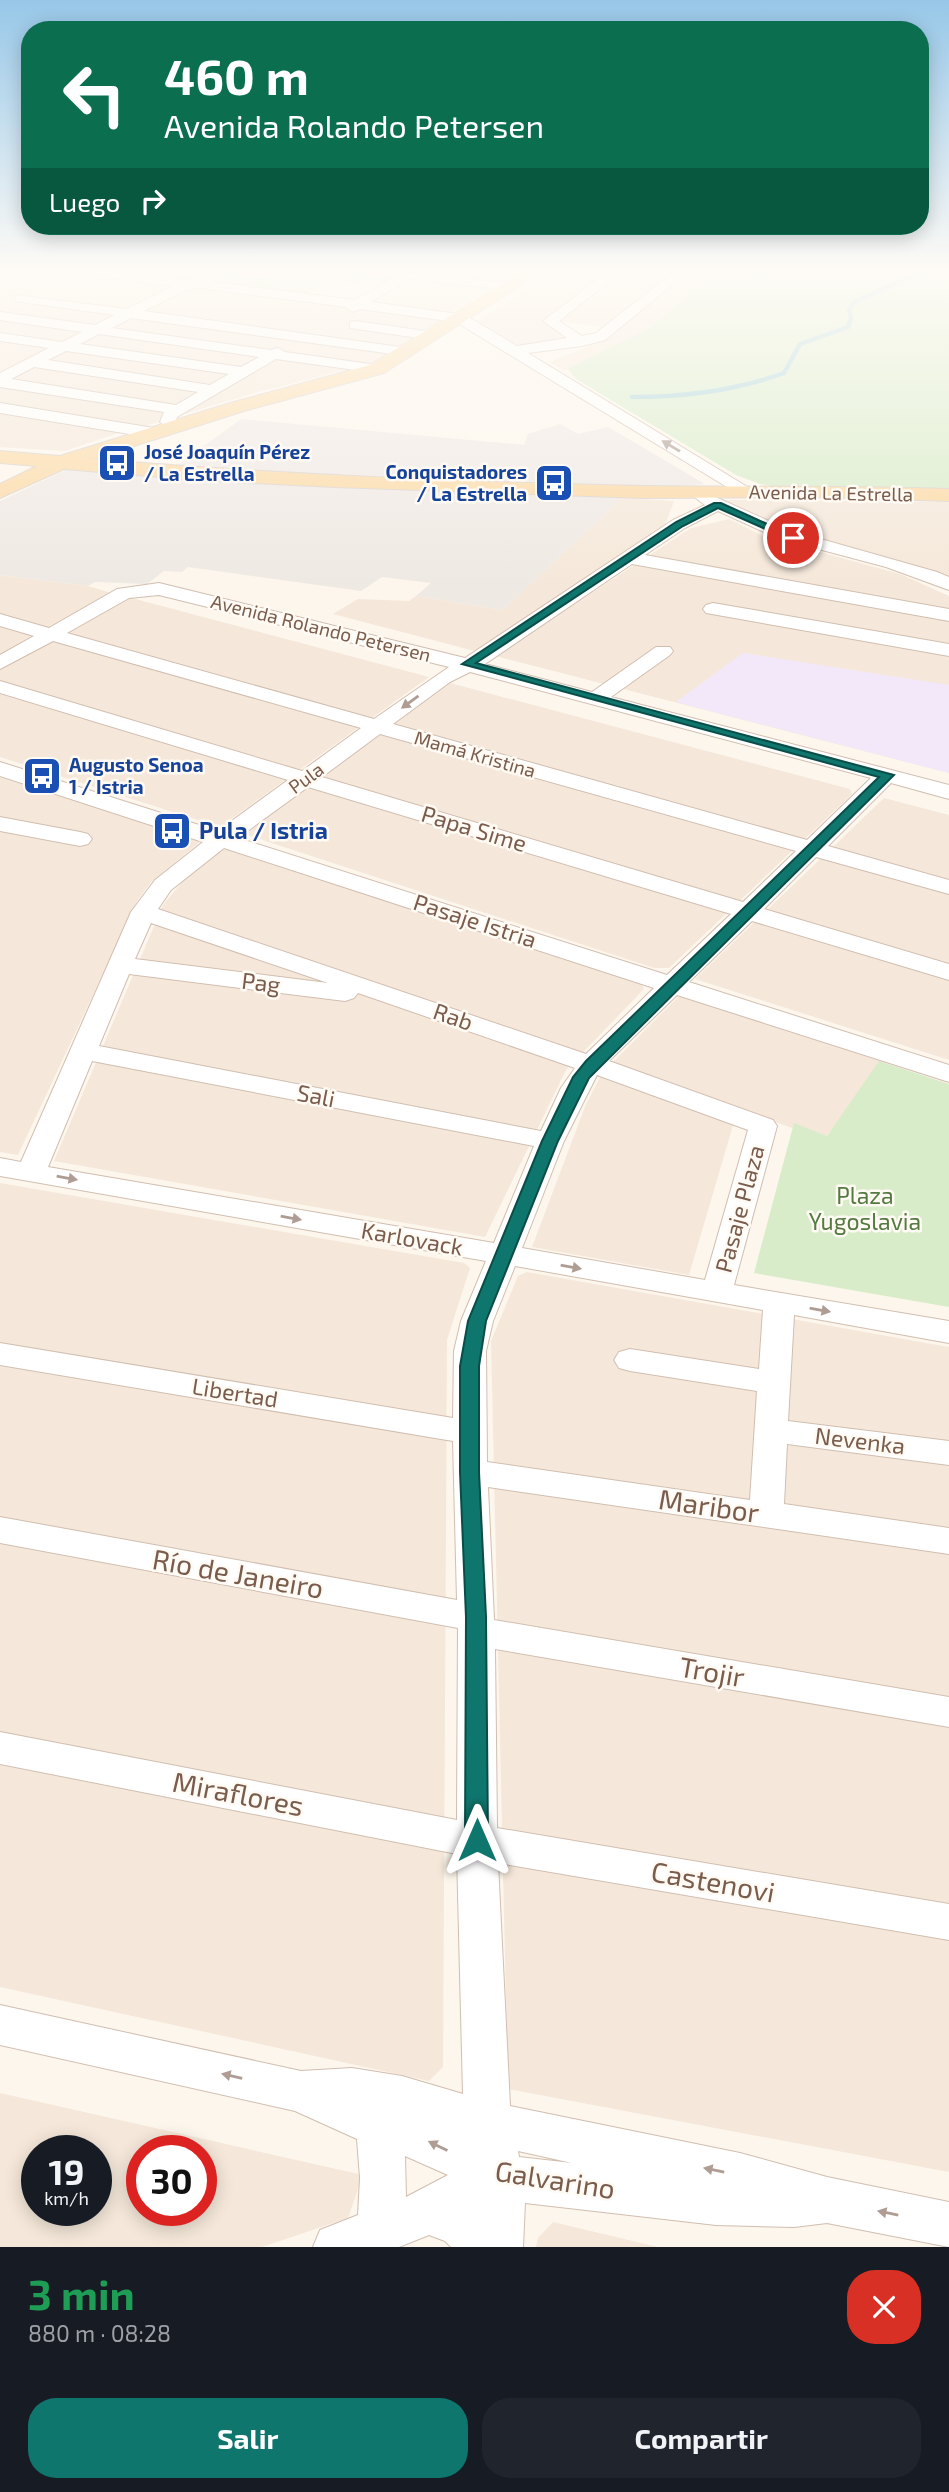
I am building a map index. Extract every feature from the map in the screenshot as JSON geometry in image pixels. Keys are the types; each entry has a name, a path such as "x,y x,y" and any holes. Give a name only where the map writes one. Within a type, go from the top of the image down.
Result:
{"main road":[{"path":"0,492 62,462 154,433 177,418 257,401 348,377"},
{"name":"Avenida La Estrella","path":"0,457 247,478 694,492 949,495"}],"street":[{"path":"125,377 214,390"},
{"path":"0,380 177,418 236,377"},
{"path":"553,377 729,492 793,538 913,570 949,584"},
{"path":"0,408 154,433"},
{"name":"Pula","path":"31,1172 143,912 175,874 443,678 729,492"},
{"path":"631,558 949,615"},
{"name":"Avenida Rolando Petersen","path":"0,663 124,593 149,588 180,592 467,664 949,792"},
{"path":"713,609 949,650"},
{"name":"Mamá Kristina","path":"0,620 949,887"},
{"path":"596,698 663,651"},
{"name":"Papa Sime","path":"0,687 949,971"},
{"name":"Pasaje Istria","path":"0,769 949,1074"},
{"path":"499,2247 503,2216 499,2177 488,2123 477,1840 476,1624 469,1366 473,1336 550,1141 575,1088 591,1064 887,775"},
{"path":"49,833 115,806"},
{"path":"0,824 80,839"},
{"name":"Rab","path":"143,912 591,1064 762,1126"},
{"name":"Pag","path":"120,965 403,1000"},
{"name":"Sali","path":"82,1051 550,1141"},
{"name":"Pasaje Plaza","path":"717,1292 762,1126"},
{"name":"Karlovack","path":"0,1167 949,1332"},
{"path":"766,1515 779,1303"},
{"name":"Libertad","path":"0,1354 470,1432"},
{"path":"630,1360 774,1382"},
{"name":"Nevenka","path":"771,1430 949,1453"},
{"name":"Maribor","path":"470,1472 949,1541"},
{"name":"Río de Janeiro","path":"0,1530 476,1624"},
{"name":"Trojir","path":"476,1624 949,1712"},
{"name":"Miraflores","path":"0,1748 477,1840"},
{"name":"Castenovi","path":"477,1840 949,1922"},
{"name":"Galvarino","path":"0,2025 298,2091 377,2125 429,2141 499,2177 716,2202 794,2204 827,2200"},
{"name":"Galvarino","path":"298,2091 352,2089 389,2095 488,2123 750,2178 827,2200 949,2225"},
{"path":"358,2239 386,2180 384,2154 377,2125"},
{"path":"358,2239 429,2212 469,2188 499,2177"},
{"path":"429,2212 461,2224 486,2247"}],"shaded area":[{"path":"0,377 318,377 142,427 0,404"},
{"path":"0,410 127,430 65,451 0,447"},
{"path":"241,419 524,445 528,434 560,424 578,434 608,427 705,484 667,487 174,468"},
{"path":"70,468 272,484 622,498 503,610 416,596 431,583 382,577 361,591 188,567 182,572 164,571 147,584 95,582 88,586 0,575 0,501"},
{"path":"622,498 674,501 665,525 475,651 333,614 358,599 409,601 416,596 503,610"},
{"path":"724,500 949,502 949,577 786,530"},
{"path":"729,519 765,537 900,574 949,596 949,773 495,656 691,528"},
{"path":"0,575 88,586 111,593 0,655"},
{"path":"128,597 429,677 220,827 0,757 0,670"},
{"path":"743,653 949,685 949,773 676,702"},
{"path":"450,683 850,789 852,794 669,968 654,968 247,835 246,830"},
{"path":"0,777 201,841 151,882 137,901 18,1155 0,1152"},
{"path":"884,798 949,815 949,1060 695,979"},
{"path":"225,849 641,983 644,989 566,1070 485,1237 54,1161 163,905 182,882 214,854"},
{"path":"680,995 886,1063 824,1139 610,1065"},
{"path":"602,1074 734,1122 689,1275 532,1247 586,1104"},
{"path":"0,1183 464,1263 470,1268 447,1340 443,2067 429,2081 0,1987"},
{"path":"527,1272 949,1347 949,2172 508,2089 491,1341 518,1276"},
{"path":"0,2093 186,2135 126,2135 126,2226 217,2226 217,2142 363,2175 348,2218 262,2247 0,2247"},
{"path":"553,2222 658,2247 536,2247 538,2238"}],"green space":[{"path":"574,377 949,377 949,492 778,487 760,484 736,475"},
{"name":"Plaza Yugoslavia","path":"879,1061 949,1084 949,1307 754,1273 794,1123 827,1136"}],"waterway":[{"path":"632,397 709,392 771,377"}],"place":[{"name":"José Joaquín Pérez / La Estrella","path":"117,463"},
{"name":"Conquistadores / La Estrella","path":"554,483"},
{"name":"Augusto Senoa 1 / Istria","path":"42,776"},
{"name":"Pula / Istria","path":"172,831"}],"route":[{"path":"477,1840 476,1617 469,1366 477,1321 550,1141 581,1077 591,1064 887,775 467,664 479,659 679,524 718,505 793,538"}]}
